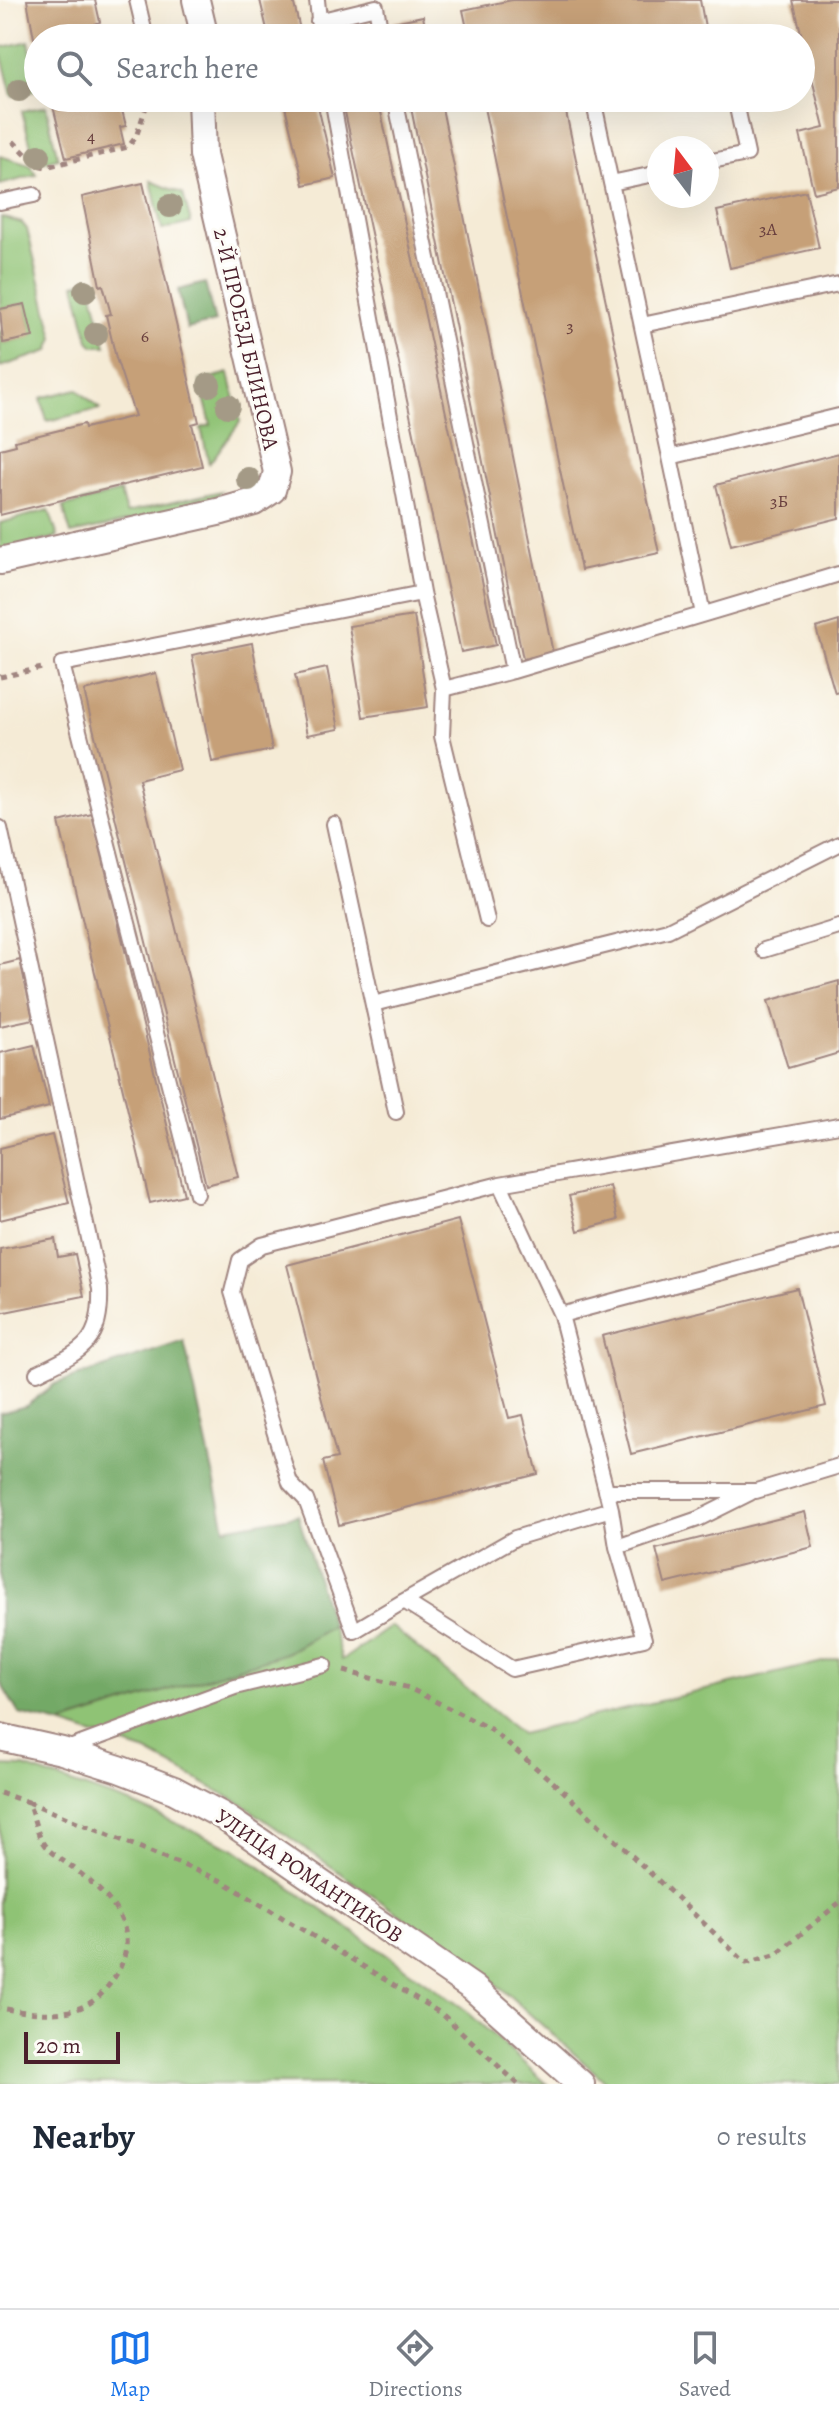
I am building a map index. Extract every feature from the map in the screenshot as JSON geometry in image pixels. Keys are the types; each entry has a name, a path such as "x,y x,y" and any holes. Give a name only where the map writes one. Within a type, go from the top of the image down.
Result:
{"street":[{"path":"196,0 202,24"},
{"name":"2-Й ПРОЕЗД БЛИНОВА","path":"0,561 222,511 254,502 272,490 277,472 203,155 201,112"},
{"name":"УЛИЦА РОМАНТИКОВ","path":"0,1737 62,1751 174,1790 221,1815 473,1988 581,2084"}],"lane":[{"path":"137,0 143,24"},
{"path":"317,0 319,24"},
{"path":"318,21 376,7 379,24"},
{"path":"335,112 422,593 444,689 442,736 487,920"},
{"path":"398,112 513,671"},
{"path":"596,112 703,614"},
{"path":"719,160 747,154 738,112"},
{"path":"611,183 647,176"},
{"path":"0,202 34,195"},
{"path":"642,325 839,284"},
{"path":"670,457 839,416"},
{"path":"444,689 839,574"},
{"path":"197,1194 62,664 422,593"},
{"path":"334,824 396,1112"},
{"path":"0,828 100,1289 101,1317 91,1339 78,1353 37,1373"},
{"path":"373,1004 668,930 839,844"},
{"path":"764,950 839,927"},
{"path":"611,1509 515,1538 354,1631 306,1500 290,1483 232,1292 240,1260 262,1245 500,1184 839,1125"},
{"path":"404,1601 512,1669 644,1639 617,1547 611,1509 561,1315 500,1184"},
{"path":"561,1315 839,1241"},
{"path":"617,1547 698,1519 756,1491 839,1466"},
{"path":"606,1491 756,1491"},
{"path":"62,1751 235,1687 324,1665"}],"path":[{"path":"13,141 37,165 46,167 128,147 136,137 144,112"},
{"path":"0,677 62,664"},
{"path":"324,1665 409,1688 490,1729 561,1789 746,1963 775,1955 839,1903"},
{"path":"0,1793 222,1881 442,2014 518,2084"},
{"path":"0,2008 30,2013 77,2011 101,1996 123,1970 129,1938 104,1891 43,1844 28,1802"}],"green space":[{"path":"24,42 24,93 12,96 0,48"},
{"path":"22,111 47,112 58,158 43,162 33,154"},
{"path":"0,156 30,165 37,175 0,185"},
{"path":"151,181 183,194 191,223 162,230"},
{"path":"1,217 22,223 27,229 54,338 49,351 0,367 0,330 4,343 32,336 25,304 0,309"},
{"path":"90,280 106,346 94,346 89,341 75,284"},
{"path":"205,283 215,322 187,329 178,290"},
{"path":"229,373 240,422 209,464 201,428 211,425 200,381"},
{"path":"77,389 100,409 47,421 41,398"},
{"path":"221,491 212,503 71,534 63,507 120,492 126,513"},
{"path":"49,510 58,537 0,551 0,523"},
{"path":"184,1341 225,1528 298,1515 332,1626 286,1653 60,1724 19,1714 0,1682 0,1413 26,1406 55,1384"},
{"path":"332,1626 342,1660 391,1626 521,1734 839,1658 839,2084 608,2084 486,1975 242,1804 147,1752 60,1724 286,1653"},
{"path":"0,1766 24,1767 130,1803 233,1848 463,2008 547,2084 0,2084"}],"building":[{"path":"27,0 95,0 100,22 95,24 31,24"},
{"path":"260,0 293,0 299,24 266,24"},
{"path":"512,0 700,0 704,24 466,24 463,10"},
{"path":"793,0 839,0 839,187 814,193 800,134 824,128 815,91 815,24 799,24"},
{"path":"423,16 424,24 394,24"},
{"path":"54,112 122,112 126,126 120,127 124,144 66,158"},
{"path":"286,112 319,112 335,178 304,185"},
{"path":"345,112 381,112 496,645 461,652"},
{"path":"412,112 443,112 553,653 523,659"},
{"path":"485,112 566,112 659,553 581,570"},
{"path":"143,183 199,422 192,424 202,466 0,515 0,449 16,445 15,441 84,424 85,428 135,416 116,358 106,315 111,314 103,285 100,286 82,197"},
{"path":"806,191 819,248 730,268 717,211"},
{"path":"25,304 33,337 3,343 0,309"},
{"path":"839,453 839,518 731,545 716,485"},
{"path":"414,616 428,707 363,717 349,626"},
{"path":"839,621 839,692 835,693 816,628"},
{"path":"252,643 272,750 212,762 192,655"},
{"path":"327,668 339,729 307,735 295,675"},
{"path":"156,673 179,770 139,780 238,1177 206,1185 84,691"},
{"path":"92,814 184,1195 150,1203 59,822"},
{"path":"20,960 33,1019 0,1026 0,965"},
{"path":"839,981 839,1053 788,1068 768,1001"},
{"path":"34,1045 49,1107 0,1119 0,1053"},
{"path":"52,1135 69,1203 0,1220 0,1148"},
{"path":"610,1186 618,1220 578,1231 569,1196"},
{"path":"458,1220 509,1418 523,1415 538,1474 339,1525 323,1461 337,1458 287,1265"},
{"path":"55,1239 58,1257 75,1254 84,1296 0,1313 0,1249"},
{"path":"797,1288 826,1406 631,1454 602,1336"},
{"path":"805,1512 813,1547 665,1584 656,1549"}]}
